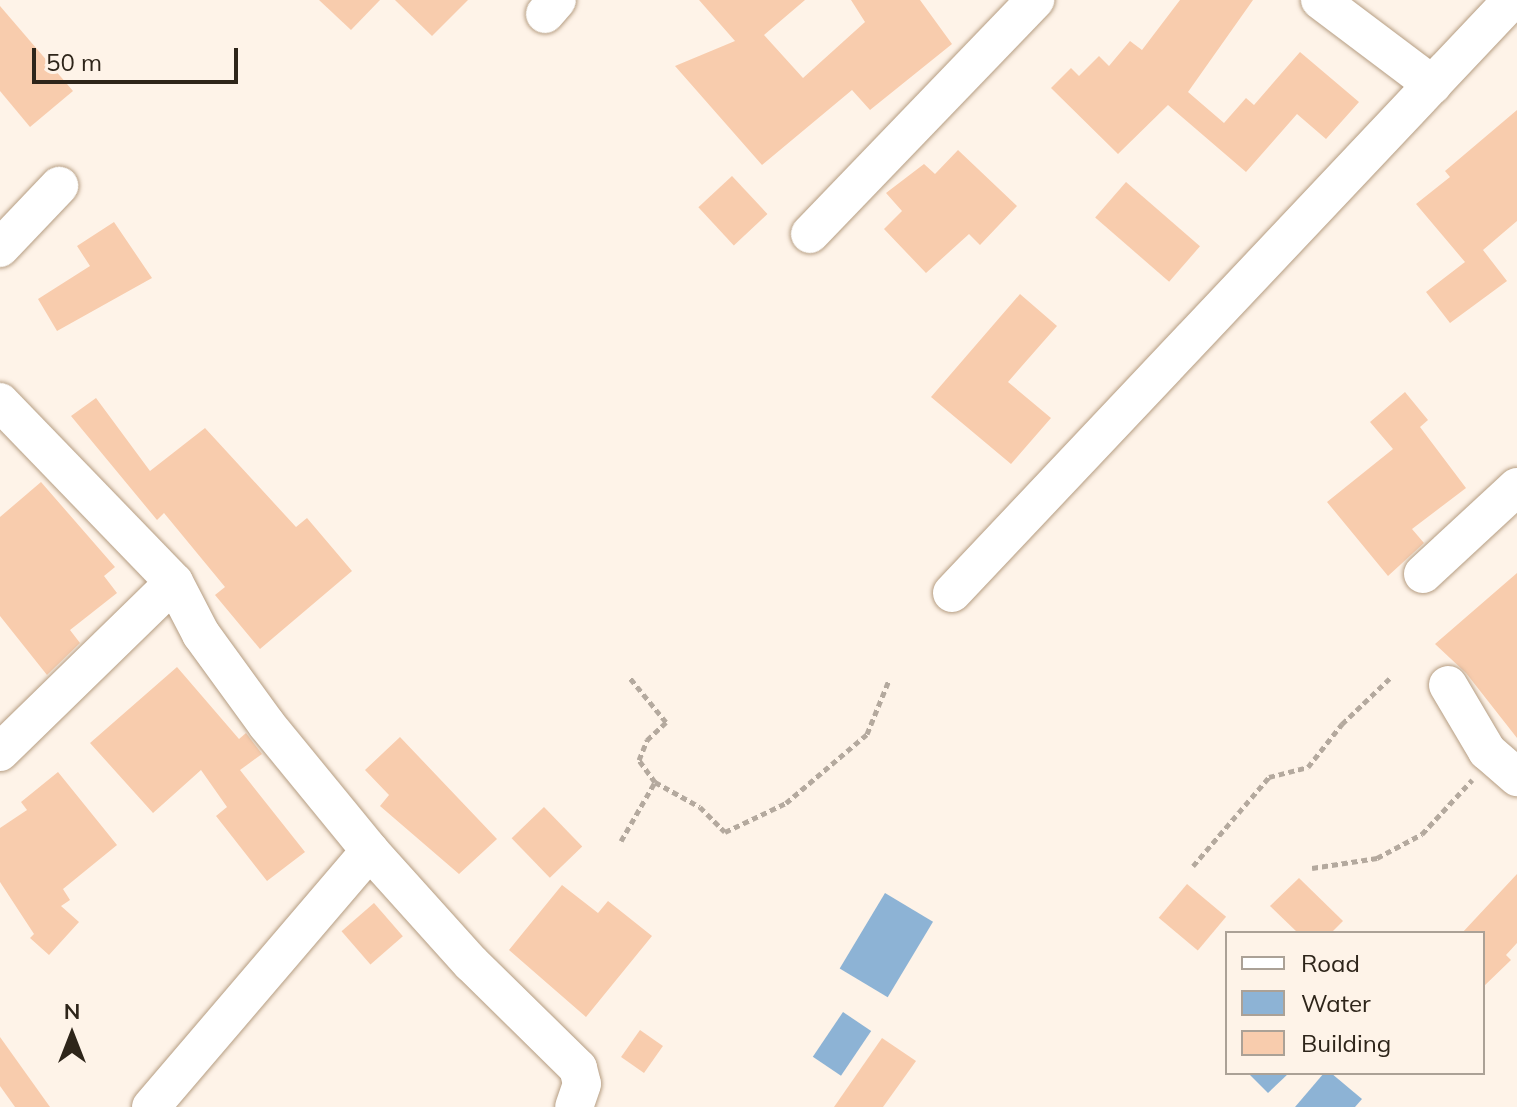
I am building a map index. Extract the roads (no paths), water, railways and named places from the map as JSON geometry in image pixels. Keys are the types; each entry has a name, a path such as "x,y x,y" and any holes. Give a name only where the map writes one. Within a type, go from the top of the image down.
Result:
{"street":[{"path":"810,234 1035,0"},
{"path":"1320,0 1433,85"},
{"path":"952,593 1512,0"},
{"path":"0,248 59,186"},
{"path":"0,402 174,582 201,634 267,725 370,851 471,963 578,1068 582,1084 574,1107"},
{"path":"1423,574 1517,487"},
{"path":"0,752 174,582"},
{"path":"1448,685 1487,751 1517,777"},
{"path":"151,1107 370,851"}],"water":[{"path":"885,893 933,922 888,997 840,968"},
{"path":"843,1012 871,1031 841,1076 813,1057"},
{"path":"1250,1075 1287,1075 1268,1093"},
{"path":"1322,1075 1333,1075 1362,1099 1355,1107 1295,1107"}]}
